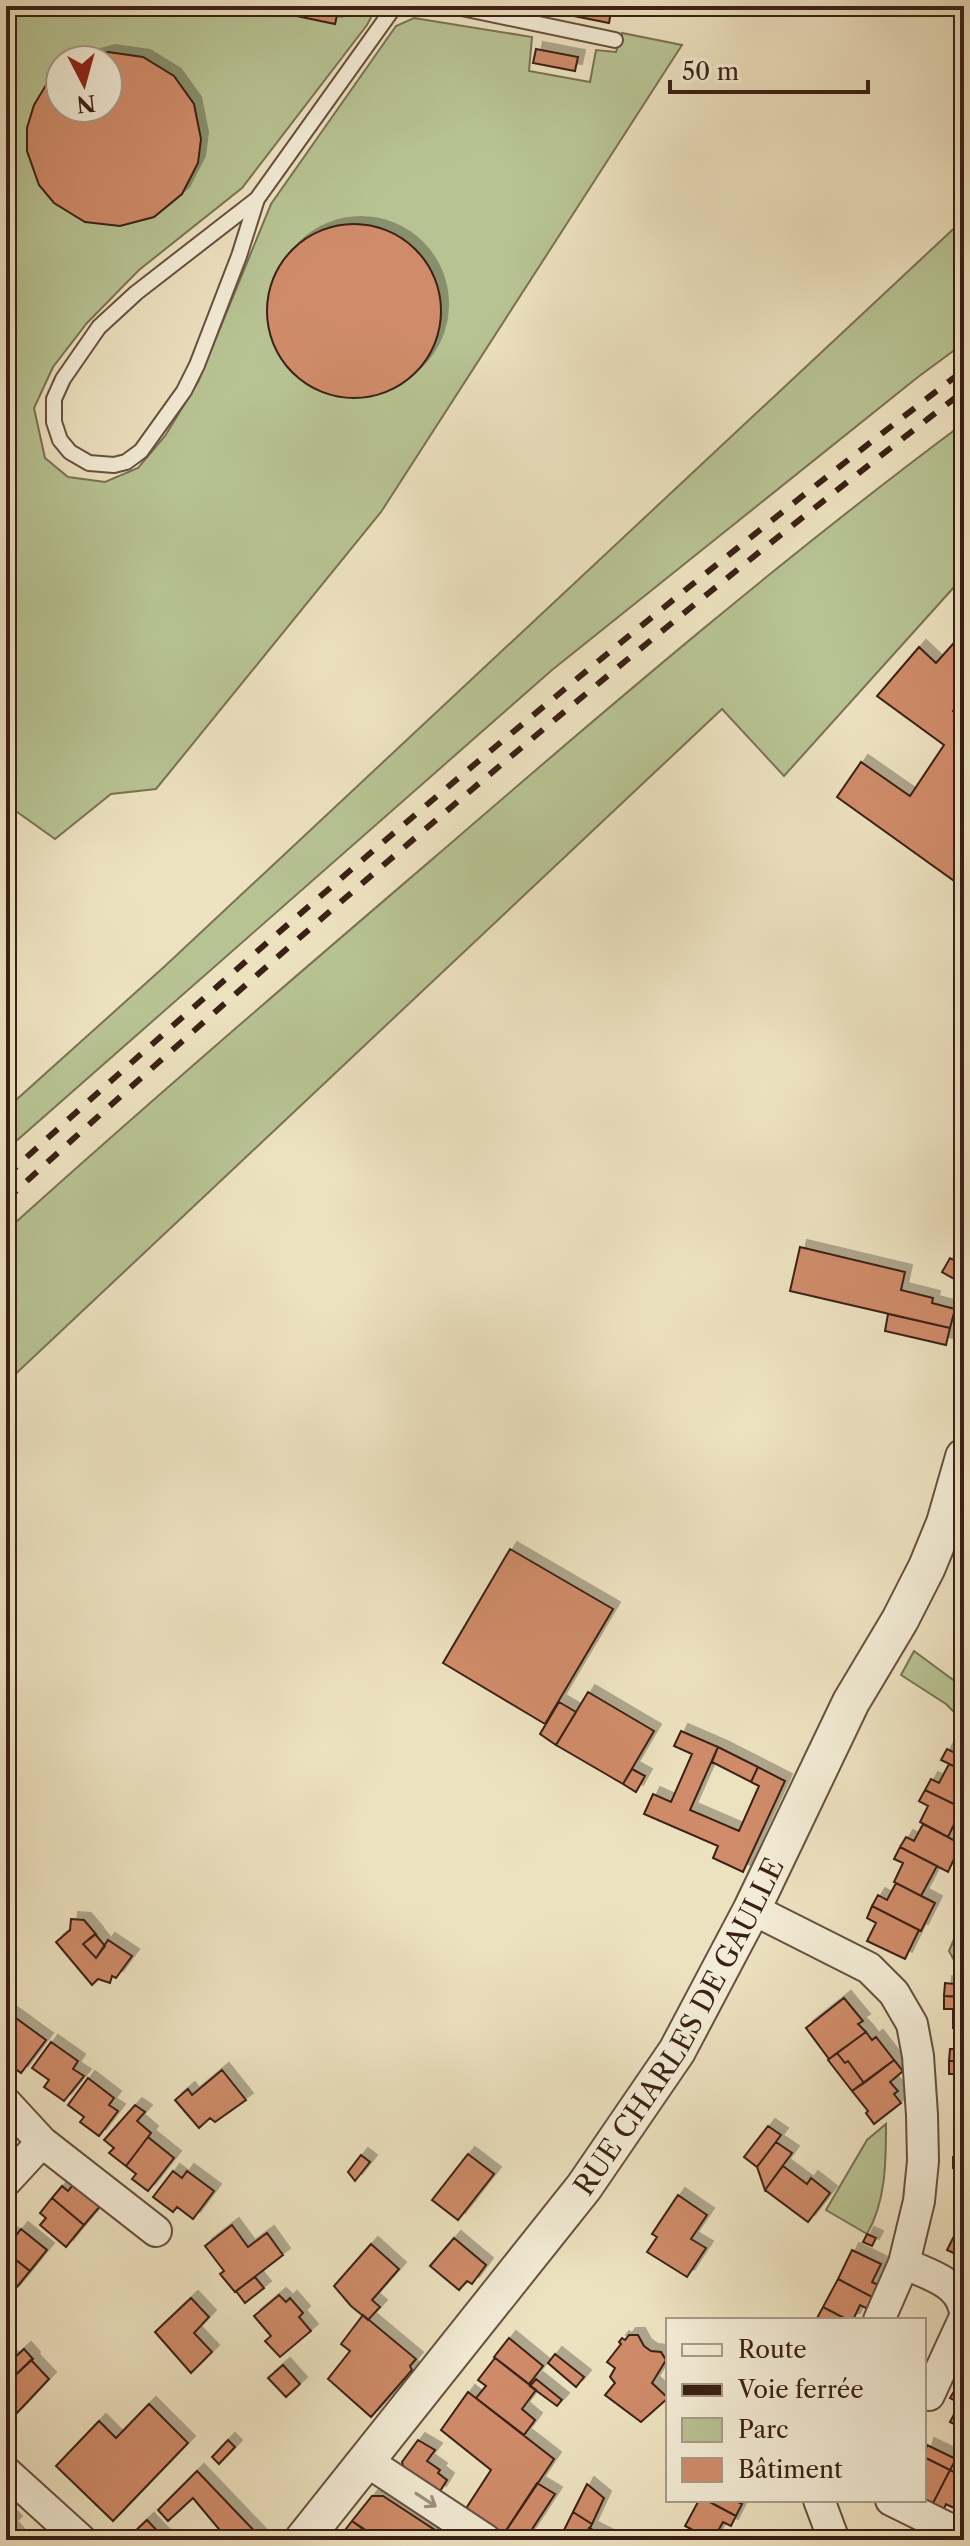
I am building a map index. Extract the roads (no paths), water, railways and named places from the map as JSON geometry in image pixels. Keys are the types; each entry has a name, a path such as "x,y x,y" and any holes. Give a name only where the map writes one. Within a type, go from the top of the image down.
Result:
{"street":[{"name":"RUE CHARLES DE GAULLE","path":"303,2540 576,2198 624,2131 689,2030 752,1909 851,1702 900,1620 927,1567 945,1523 964,1457"},
{"path":"752,1909 869,1968 894,1993 912,2024 918,2056 923,2161 916,2221 904,2263 880,2318"},
{"path":"6,2103 42,2142 156,2231"},
{"path":"6,2181 42,2142"},
{"path":"904,2263 945,2282 955,2290 964,2308"},
{"path":"929,2395 964,2319"},
{"path":"365,2460 486,2540"},
{"path":"6,2472 81,2540"},
{"path":"820,2502 834,2540"},
{"path":"895,2502 964,2536"}],"lane":[{"path":"257,199 239,256 197,365 184,391 141,451 126,462 114,465 89,463 70,452 60,440 54,422 54,399 63,379 99,327 136,293 257,199 395,6"},
{"path":"452,6 615,40"}],"railway":[{"path":"6,1176 239,967 476,763 718,564 964,370"},
{"path":"6,1200 240,990 477,785 718,585 964,391"}]}
